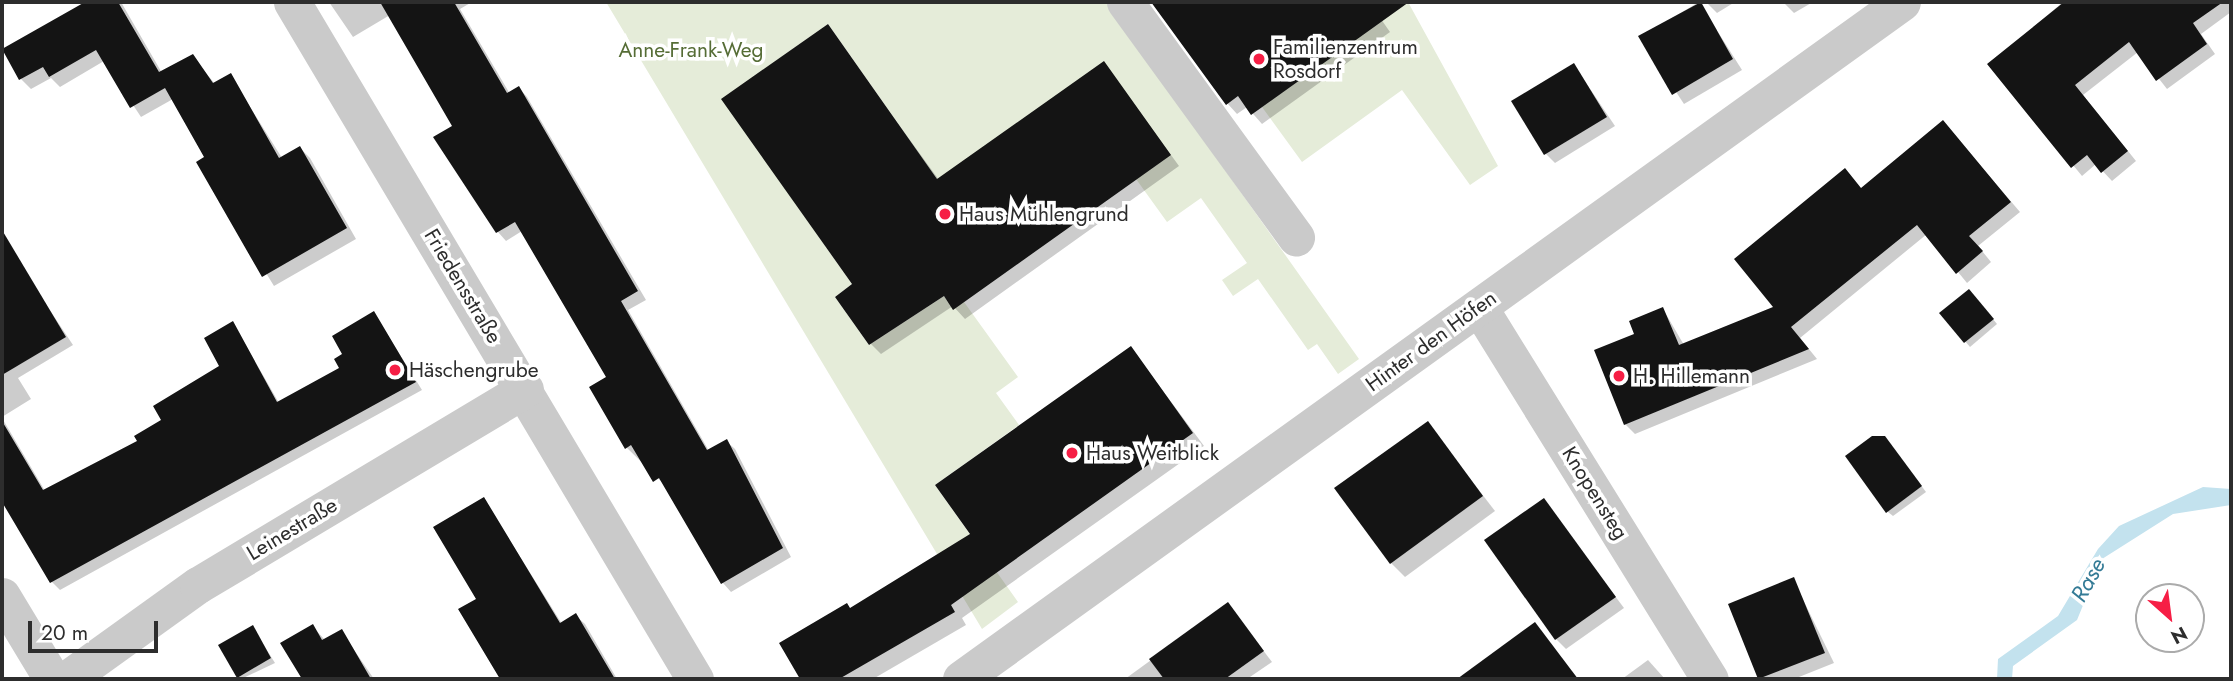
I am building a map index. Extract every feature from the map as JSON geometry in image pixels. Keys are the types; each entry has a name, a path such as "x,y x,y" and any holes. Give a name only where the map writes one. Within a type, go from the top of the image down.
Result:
{"street":[{"name":"Friedensstraße","path":"292,2 525,388 695,679"},
{"path":"1125,2 1296,237"},
{"name":"Hinter den Höfen","path":"961,679 1902,2"},
{"name":"Knopensteg","path":"1479,307 1710,679"},
{"name":"Leinestraße","path":"67,679 198,585 525,388"},
{"path":"2,596 52,679"}],"green space":[{"name":"Anne-Frank-Weg","path":"606,2 1106,2 1359,359 1338,374 1317,344 1308,350 1258,279 1233,296 1222,280 1247,263 1201,198 1167,222 1136,179 1170,155 937,179 828,24 722,99 852,284 835,297 869,345 944,296 953,309 964,302 1018,377 996,393 1019,425 935,485 1018,602 982,629"},
{"path":"1368,2 1408,2 1498,166 1470,185 1402,90 1302,162 1262,107 1381,21"}],"water":[{"name":"Rase","path":"2203,487 2231,489 2231,505 2173,514 2102,559 2077,620 2013,666 2012,679 1997,679 1998,659 2058,616 2098,549 2119,526"}],"building":[{"path":"85,2 118,2 159,72 193,54 213,83 231,73 279,158 300,146 347,228 262,277 196,162 204,157 165,88 130,108 96,50 49,77 43,67 19,80 2,49"},
{"path":"380,2 454,2 507,93 519,86 638,291 621,301 707,450 727,439 783,548 721,584 659,478 653,482 631,445 625,449 589,387 606,377 515,222 496,233 433,137 452,126"},
{"name":"Familienzentrum Rosdorf","path":"1151,2 1409,2 1251,115 1238,96 1226,105"},
{"path":"1701,2 1733,59 1672,95 1638,36"},
{"path":"2064,2 2223,2 2193,23 2207,44 2156,81 2129,42 2075,85 2128,151 2101,173 2087,155 2071,168 1987,64"},
{"name":"Haus Mühlengrund","path":"828,24 937,179 1104,61 1171,155 953,310 944,296 869,345 835,297 852,284 721,99"},
{"path":"1574,63 1607,117 1544,155 1511,101"},
{"path":"1943,120 2011,202 1969,236 1983,251 1956,274 1917,225 1791,327 1809,349 1624,425 1594,350 1634,334 1629,321 1663,307 1679,345 1773,307 1734,259 1845,168 1861,188"},
{"path":"2,230 66,337 2,375"},
{"path":"1969,289 1994,319 1964,343 1939,313"},
{"path":"374,311 416,382 50,583 2,502 2,421 43,490 137,441 134,436 161,420 153,406 219,366 204,338 233,321 277,402 339,368 334,359 342,354 332,336"},
{"name":"Haus Weitblick","path":"1131,346 1193,433 951,605 955,612 839,679 800,679 779,643 847,603 850,608 970,534 935,485"},
{"path":"1428,421 1483,496 1390,564 1334,488"},
{"path":"1872,436 1885,436 1922,486 1886,513 1845,456"},
{"path":"484,497 560,623 576,613 615,679 500,679 458,609 476,599 433,527"},
{"path":"1544,498 1616,597 1555,640 1484,540"},
{"path":"1794,577 1825,653 1758,679 1728,604"},
{"path":"1228,602 1264,651 1225,679 1164,679 1149,659"},
{"path":"1535,622 1578,679 1457,679"},
{"path":"313,624 322,640 342,629 371,679 302,679 280,643"},
{"path":"253,625 271,658 237,678 218,645"}],"place":[{"name":"Familienzentrum Rosdorf","path":"1259,59"},
{"name":"Haus Mühlengrund","path":"945,214"},
{"name":"Häschengrube","path":"395,370"},
{"name":"H. Hillemann","path":"1619,376"},
{"name":"Haus Weitblick","path":"1072,453"}]}
